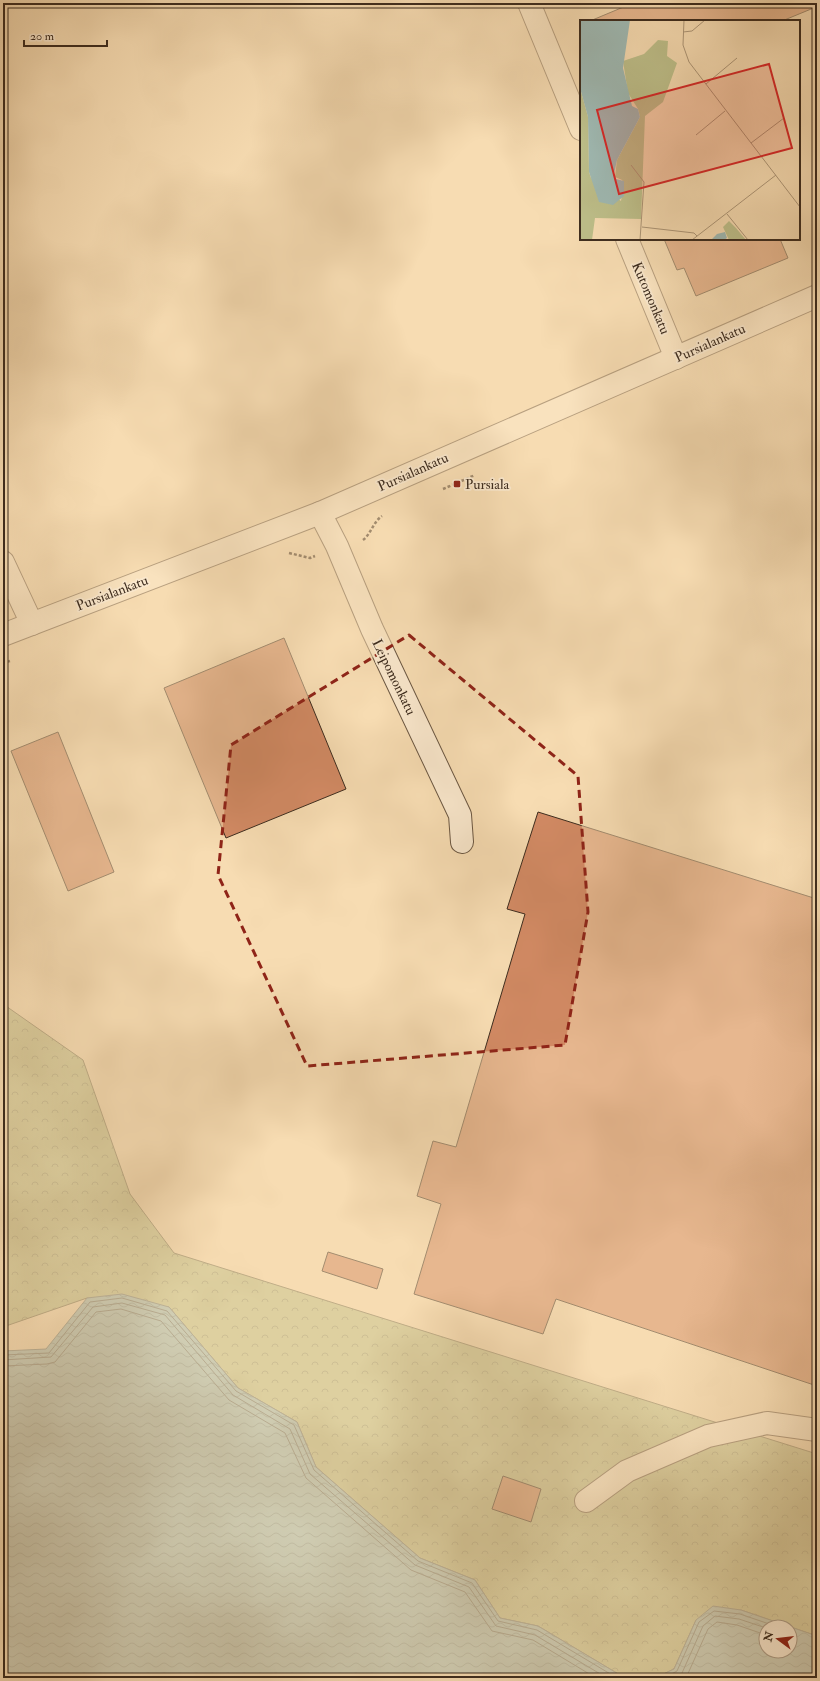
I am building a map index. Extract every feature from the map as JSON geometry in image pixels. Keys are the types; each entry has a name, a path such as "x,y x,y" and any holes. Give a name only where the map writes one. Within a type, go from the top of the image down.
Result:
{"street":[{"path":"529,3 580,127"},
{"name":"Kutomonkatu","path":"627,240 676,358"},
{"name":"Pursialankatu","path":"3,636 320,513 817,296"},
{"name":"Leipomonkatu","path":"320,513 337,546 372,629 460,815 462,842"},
{"path":"3,562 32,624"},
{"path":"586,1502 627,1471 708,1436 767,1423 817,1430"}],"highlighted area":[{"path":"409,635 578,776 588,912 565,1045 307,1066 218,875 231,745"}],"green space":[{"path":"3,1004 83,1060 130,1194 174,1253 817,1454 817,1636 798,1630 798,1619 767,1619 741,1610 696,1620 674,1669 655,1678 625,1678 538,1626 500,1618 475,1580 420,1558 316,1467 297,1422 238,1388 169,1307 87,1298 3,1327"}],"water":[{"path":"122,1294 169,1307 238,1388 297,1422 316,1467 420,1558 475,1580 500,1618 538,1626 625,1678 3,1678 3,1351 46,1349 87,1298"},
{"path":"713,1606 741,1610 767,1619 758,1619 758,1659 798,1659 798,1630 817,1636 817,1678 655,1678 674,1669 696,1620"}],"building":[{"path":"633,3 814,3 816,7 784,20 592,20"},
{"path":"664,240 780,240 788,258 696,296 684,268 677,270"},
{"path":"284,638 346,789 226,838 164,688"},
{"path":"58,732 114,872 68,891 11,751"},
{"path":"538,812 817,899 817,1386 556,1299 543,1334 414,1294 441,1204 417,1196 433,1141 456,1147 525,914 507,909"},
{"path":"328,1252 383,1269 377,1289 322,1271"},
{"path":"503,1476 541,1489 531,1522 492,1509"}],"place":[{"name":"Pursiala","path":"457,484"}]}
